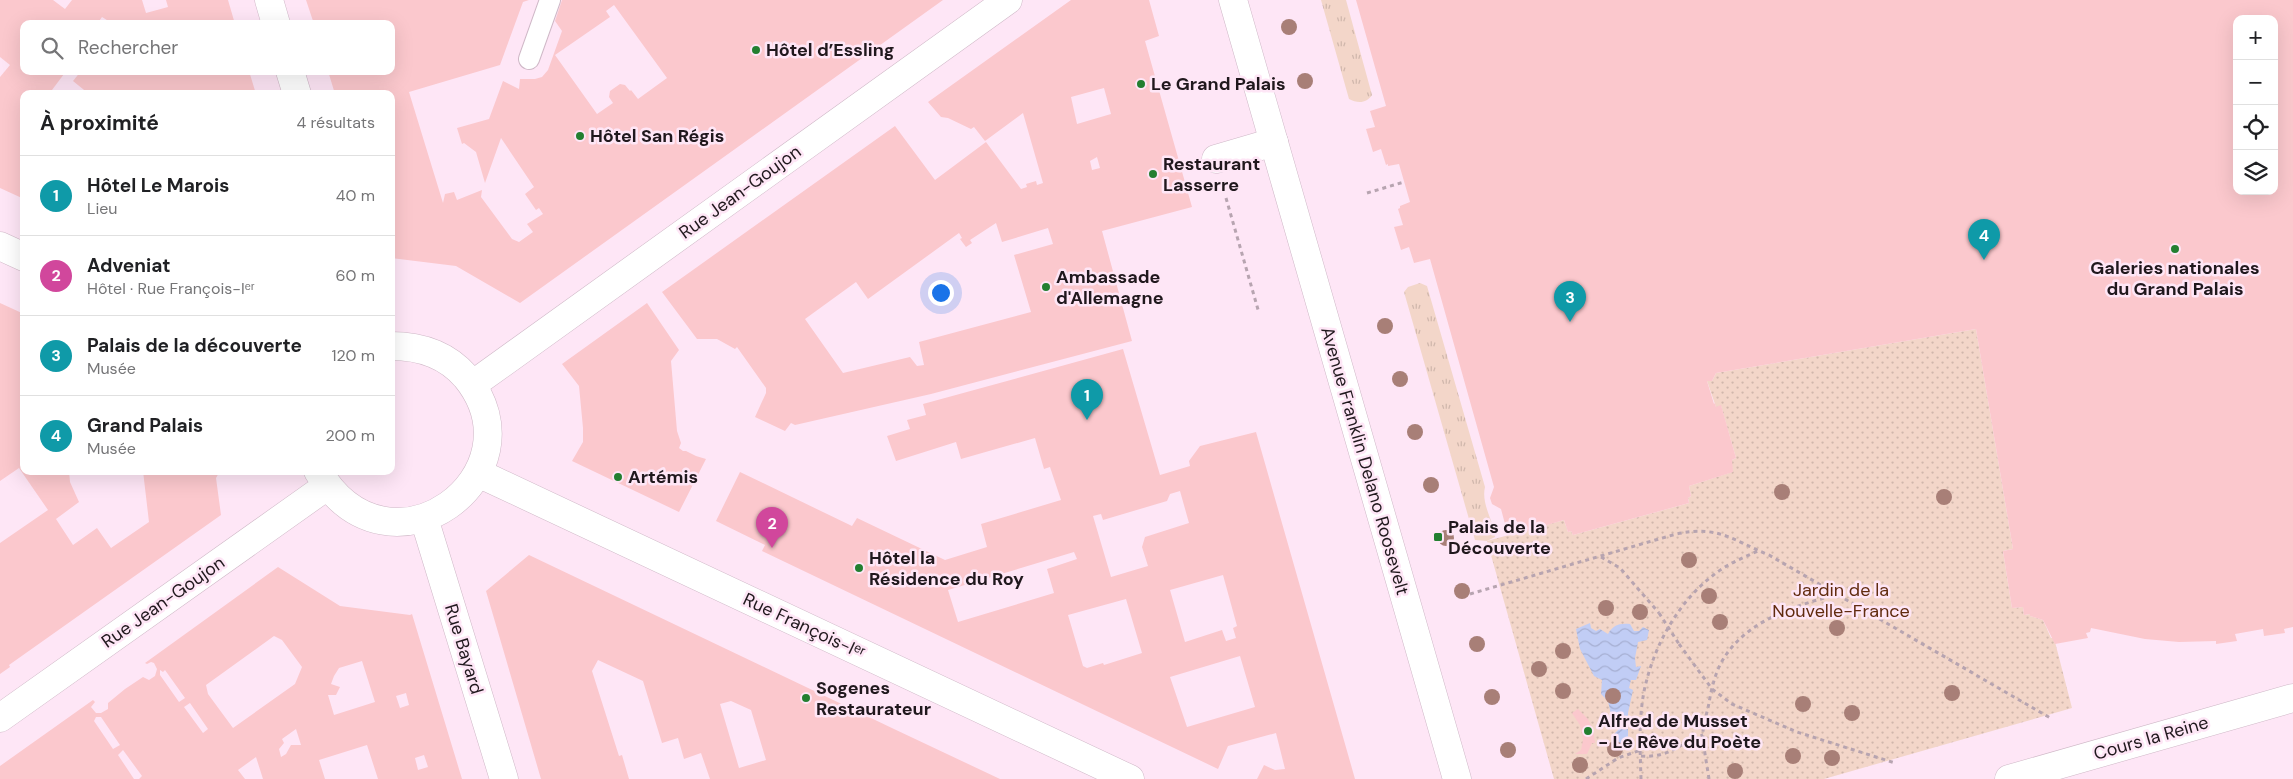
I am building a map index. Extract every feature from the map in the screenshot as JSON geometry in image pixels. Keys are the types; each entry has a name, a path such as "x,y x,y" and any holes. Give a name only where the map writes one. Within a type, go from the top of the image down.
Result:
{"street":[{"path":"269,0 275,20"},
{"name":"Rue Jean-Goujon","path":"472,385 1008,0"},
{"name":"Avenue Franklin Delano Roosevelt","path":"1233,0 1457,779"},
{"path":"291,75 296,90"},
{"path":"1216,159 1274,142"},
{"path":"0,246 20,255"},
{"path":"322,479 339,500 354,510 370,518 388,522 407,522 441,511 456,501 478,473 485,451 486,428 482,406 472,385 460,371 428,351 411,347 395,346"},
{"name":"Rue François-Iᵉʳ","path":"478,473 1130,779"},
{"name":"Rue Jean-Goujon","path":"0,718 322,479"},
{"name":"Rue Bayard","path":"424,518 504,779"},
{"name":"Cours la Reine","path":"2009,779 2293,698"}],"lane":[{"path":"529,59 550,0"}],"path":[{"path":"1367,193 1404,182"},
{"path":"1226,198 1259,313"},
{"path":"1470,594 1690,531 1731,536 1837,594 2052,719"},
{"path":"1641,779 1643,700 1647,679 1673,621 1682,607 1711,577 1759,550"},
{"path":"1600,556 1620,568 1659,613 1712,689 1732,704 1797,732 1895,763"},
{"path":"1709,779 1703,735 1712,689 1719,667 1729,650 1745,635 1783,611 1802,603 1837,594"},
{"path":"1641,756 1665,755 1685,741 1703,735"},
{"path":"1586,779 1618,758 1641,750"}],"green space":[{"path":"1321,0 1346,0 1372,95 1365,101 1359,102 1349,99"},
{"path":"1420,283 1427,286 1485,487 1486,506 1495,537 1487,541 1475,540 1404,292 1408,287"},
{"name":"Jardin de la Nouvelle-France","path":"1976,329 2013,549 2003,551 2012,608 2023,607 2024,615 2030,614 2030,616 2043,620 2051,638 2054,638 2072,708 1824,779 1554,779 1487,541 1564,520 1568,532 1571,531 1573,535 1689,503 1688,498 1691,496 1689,486 1732,472 1732,460 1736,458 1721,406 1716,407 1707,381 1712,381 1716,373"}],"water":[{"path":"1590,623 1591,628 1596,631 1600,629 1608,634 1612,628 1623,624 1630,624 1634,631 1639,631 1643,627 1649,630 1647,640 1638,642 1635,658 1636,667 1641,666 1636,680 1631,680 1629,688 1633,690 1628,713 1628,748 1620,749 1615,745 1614,734 1623,725 1612,719 1608,701 1601,694 1602,680 1594,676 1580,649 1576,629"}],"building":[{"path":"0,0 53,0 65,9 72,0 142,0 146,13 168,7 166,0 228,0 234,20 107,20 102,17 100,20 20,20 20,75 63,75 52,90 20,90 20,197 0,188 0,77 10,65 0,57"},
{"path":"306,0 529,0 523,2 500,65 409,92 443,203 445,194 454,192 457,200 482,190 481,197 512,239 519,242 533,232 527,224 543,214 539,208 536,210 525,194 534,187 501,138 485,183 476,152 464,143 462,144 457,128 489,119 503,81 519,89 520,79 542,77 548,70 562,31 555,21 562,0 943,0 520,303 456,266 395,258 395,90 334,90 329,75 395,75 395,20 313,20","holes":["614,5 667,78 638,99 631,90 625,85 620,84 610,91 609,97 613,103 597,114 555,55 610,17 606,11"]},
{"path":"1071,0 1149,0 1159,36 1145,41 1192,207 1102,231 1132,341 931,394 795,425 791,423 785,431 755,417 766,393 766,388 737,347 735,349 717,339 697,339 662,292 895,126 935,180 986,142 1021,189 1027,187 1026,184 1036,181 1037,185 1043,183 1023,113 985,141 974,127 971,129 948,118 941,117 928,102","holes":["1104,88 1111,114 1077,124 1071,97","1097,157 1100,168 1092,170 1090,161","996,223 1002,242 1048,228 1053,244 1014,255 1031,312 919,342 924,365 917,366 910,357 843,373 805,319 856,282 868,299 959,233 962,238 960,239 966,247 972,243 970,240"]},
{"path":"1356,0 2293,0 2293,627 2284,629 2285,633 2264,636 2263,629 2235,634 2237,641 2216,644 2216,641 2179,642 2145,639 2091,628 2090,632 2086,633 2088,638 2055,644 2043,620 2030,616 2030,614 2024,615 2023,607 2012,608 2003,551 2013,549 1976,329 1716,373 1712,381 1707,381 1714,404 1716,407 1721,405 1736,458 1732,460 1733,472 1689,486 1691,496 1688,498 1689,503 1573,535 1571,531 1568,532 1564,520 1520,533 1517,521 1505,524 1501,509 1492,504 1490,498 1494,487 1430,259 1414,263 1409,247 1401,250 1394,227 1403,225 1398,209 1400,206 1410,202 1399,164 1388,166 1381,149 1373,152 1366,129 1375,127 1370,111 1386,106"},
{"path":"78,75 250,75 255,90 84,90 73,81"},
{"path":"0,303 20,312 20,469 19,468 0,481"},
{"path":"647,303 679,350 671,361 677,431 681,443 679,448 706,459 679,512 572,461 583,442 579,386 562,364"},
{"path":"1123,349 1160,475 1190,466 1189,461 1200,446 1256,432 1355,779 1257,779 1264,765 1275,770 1285,769 1276,733 1228,746 1218,769 762,551 765,545 716,521 740,472 852,526 857,518 945,560 987,547 981,524 1061,500 1050,467 1044,469 1035,438 961,459 956,442 896,461 887,436 910,429 907,420 926,415 923,404","holes":["1180,491 1189,523 1145,537 1142,547 1148,566 1111,577 1093,516 1101,514 1103,520 1167,501 1170,494","1074,552 1077,559 1047,569 1054,593 958,622 948,590","1223,575 1237,626 1233,628 1236,638 1226,641 1222,630 1185,642 1170,590","1126,599 1142,653 1104,665 1103,663 1087,668 1083,666 1068,615","1240,656 1255,707 1187,727 1170,677"]},
{"path":"24,475 69,475 70,482 79,502 56,519 73,545 97,528 111,548 149,522 143,475 218,475 216,478 221,515 9,665 10,667 0,674 0,543 48,510"},
{"path":"529,555 1000,779 710,779 701,753 684,759 678,738 662,743 643,681 598,660 592,671 619,756 622,755 629,779 541,779 486,591","holes":["731,701 751,710 766,760 739,768 720,704"]},
{"path":"278,567 340,606 412,614 462,779 378,779 367,745 319,760 325,779 263,779 256,757 238,770 245,779 139,779 142,776 123,750 118,755 134,779 0,779 0,766 93,700 95,702 91,707 96,713 101,713 108,709 108,703 125,689 143,677 149,680 155,676 157,669 154,663 145,663","holes":["274,636 282,640 302,667 295,684 233,728 208,694 206,685","362,661 375,702 334,715 328,695 336,695 340,687 331,684 339,668","160,670 163,672 165,670 185,698 179,702 160,675","406,693 409,705 400,708 396,696","190,703 208,729 203,733 184,707","96,717 101,717 120,745 113,749 94,721","296,729 301,745 291,745 286,754 281,757 279,749 284,743 282,739","424,755 428,767 418,770 415,758"]},
{"name":"Alfred de Musset - Le Rêve du Poète","path":"1578,709 1588,719 1593,730 1595,743 1592,743 1587,754 1575,754 1581,750 1583,740 1580,725 1572,713"}],"place":[{"name":"Hôtel d’Essling","path":"756,50"},
{"name":"Le Grand Palais","path":"1141,84"},
{"name":"Hôtel San Régis","path":"580,136"},
{"name":"Restaurant Lasserre","path":"1153,174"},
{"name":"Galeries nationales du Grand Palais","path":"2175,249"},
{"name":"Grand Palais","path":"1984,260"},
{"name":"Ambassade d'Allemagne","path":"1046,287"},
{"name":"Palais de la découverte","path":"1570,322"},
{"name":"Hôtel Le Marois","path":"1087,420"},
{"name":"Artémis","path":"618,477"},
{"name":"Palais de la Découverte","path":"1438,537"},
{"name":"Adveniat","path":"772,548"},
{"name":"Hôtel la Résidence du Roy","path":"859,568"},
{"name":"Sogenes Restaurateur","path":"806,698"},
{"name":"Alfred de Musset - Le Rêve du Poète","path":"1588,731"}]}
